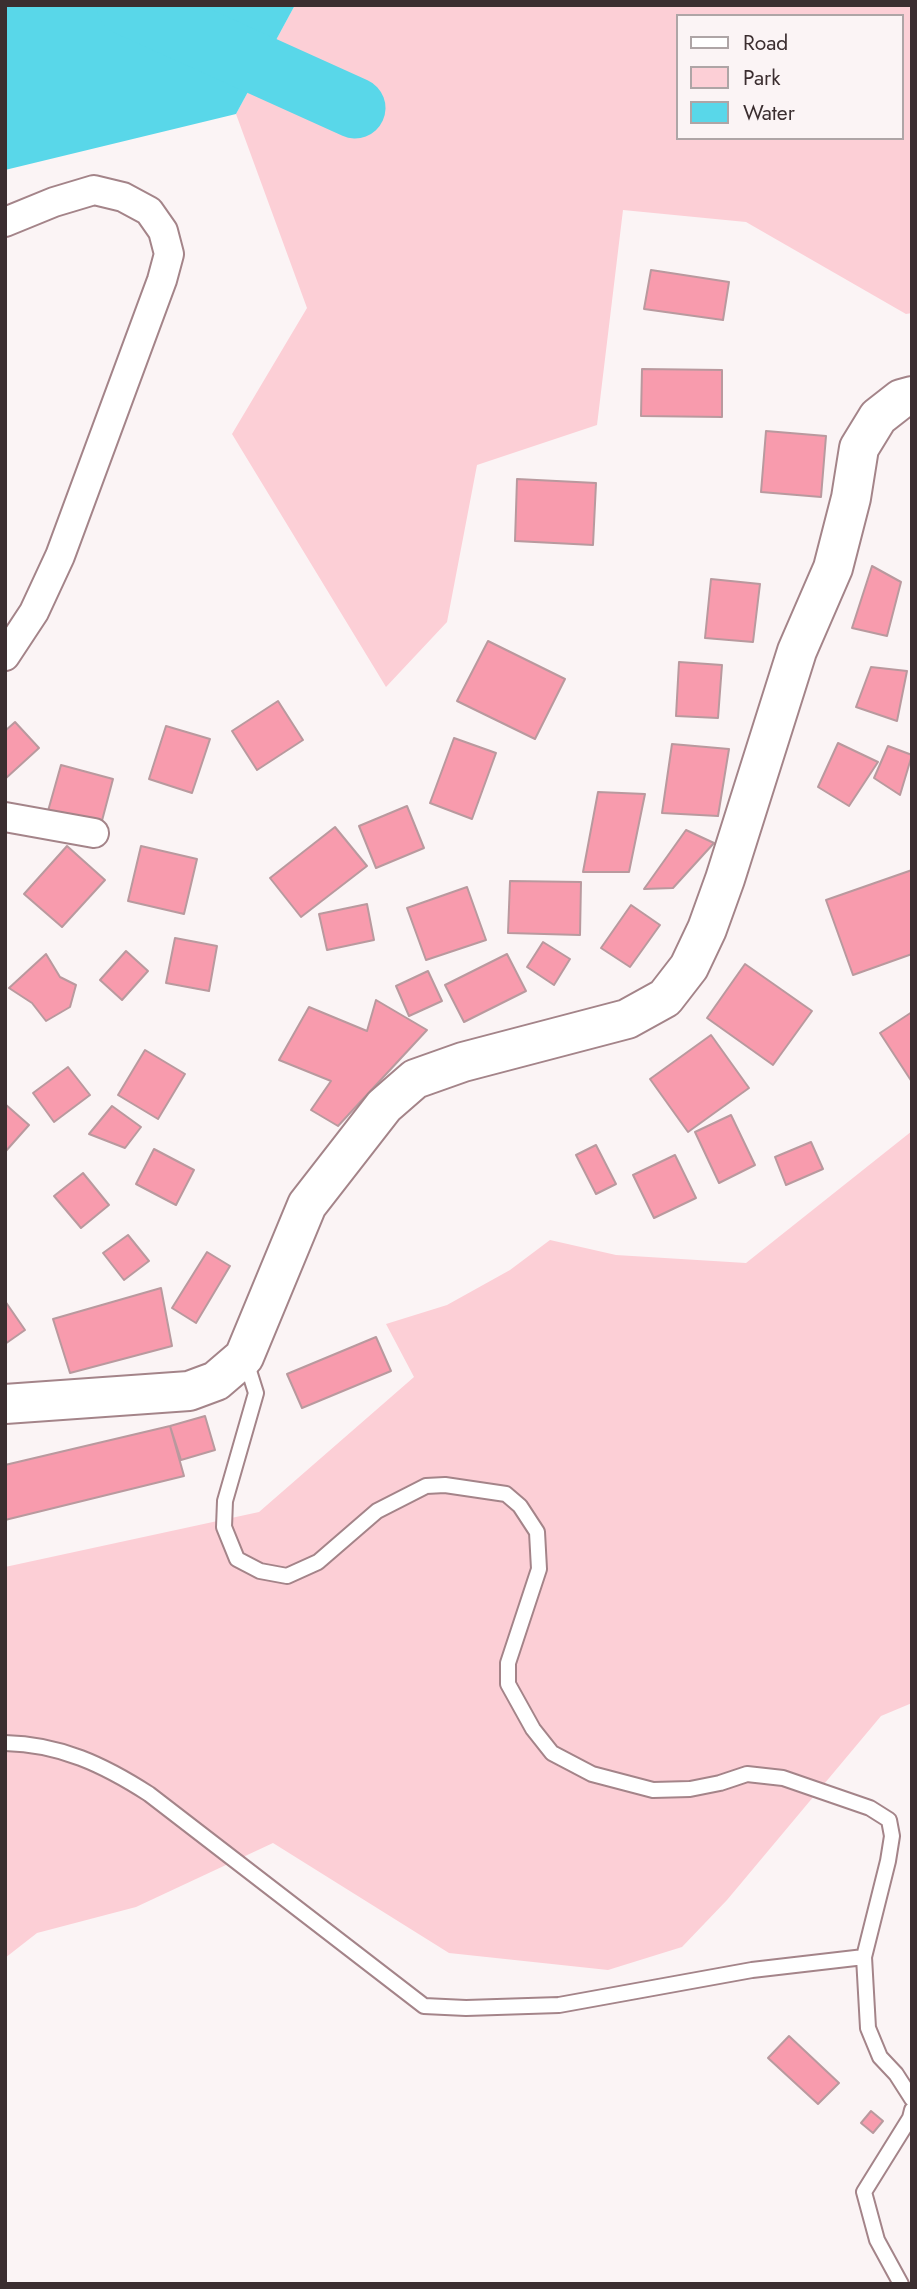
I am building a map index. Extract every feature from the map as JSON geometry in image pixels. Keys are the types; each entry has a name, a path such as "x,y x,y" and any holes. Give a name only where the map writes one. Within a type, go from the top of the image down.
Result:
{"main road":[{"path":"5,1404 188,1391 216,1381 244,1357 307,1205 384,1105 415,1079 463,1062 627,1019 666,998 689,967 707,929 725,879 797,651 834,568 851,498 859,448 878,417 901,399 912,396"}],"street":[{"path":"5,222 54,202 94,190 123,197 149,211 163,231 169,254 162,280 60,556 34,612 5,656"},
{"path":"5,817 94,833"}],"lane":[{"path":"244,1357 256,1393 225,1501 224,1527 237,1559 260,1571 287,1576 317,1562 377,1511 426,1486 445,1485 506,1494 520,1506 537,1532 539,1569 508,1663 508,1684 533,1729 552,1753 592,1774 653,1790 691,1789 747,1774 783,1778 870,1808 889,1820 892,1836 888,1861 864,1957 868,2028 880,2057 896,2074 912,2099"},
{"path":"5,1743 34,1744 113,1771 149,1794 424,2006 466,2008 559,2005 752,1970 864,1957"},
{"path":"901,2284 877,2240 864,2192 910,2118 912,2110"}],"green space":[{"path":"295,5 912,5 912,313 906,314 746,222 623,210 597,425 477,465 447,622 386,687 232,434 307,308 236,114"},
{"path":"912,1131 912,1703 881,1716 727,1900 682,1947 608,1970 449,1953 273,1843 136,1907 37,1933 5,1958 5,1567 259,1512 414,1377 386,1324 447,1305 510,1270 550,1240 616,1255 746,1263"}],"water":[{"path":"5,5 295,5 236,114 5,170"}],"building":[{"path":"651,270 729,282 723,320 644,309"},
{"path":"642,369 722,370 722,417 641,416"},
{"path":"766,431 826,436 821,497 761,492"},
{"path":"517,479 596,483 593,545 515,541"},
{"path":"872,566 901,582 887,636 852,628"},
{"path":"711,579 760,584 753,642 705,638"},
{"path":"488,641 565,679 535,739 457,701"},
{"path":"679,662 722,665 718,718 676,716"},
{"path":"871,667 907,671 897,721 856,707"},
{"path":"278,701 303,740 257,770 232,731"},
{"path":"15,722 39,748 5,779 5,731"},
{"path":"166,726 210,739 192,793 149,779"},
{"path":"454,738 496,753 472,819 430,803"},
{"path":"838,743 878,762 849,806 818,787"},
{"path":"672,744 729,749 718,816 662,813"},
{"path":"888,746 912,755 900,795 874,778"},
{"path":"61,765 113,779 99,832 46,818"},
{"path":"598,792 645,794 629,872 583,872"},
{"path":"407,806 424,848 376,868 359,826"},
{"path":"335,827 367,866 301,917 270,878"},
{"path":"686,830 714,843 673,888 644,889"},
{"path":"67,846 105,880 62,927 24,894"},
{"path":"141,846 197,859 184,914 128,901"},
{"path":"912,870 912,954 853,975 826,900"},
{"path":"510,881 581,882 580,935 508,933"},
{"path":"467,887 486,940 426,960 407,908"},
{"path":"367,904 374,940 327,950 319,914"},
{"path":"631,905 660,925 630,967 601,948"},
{"path":"175,938 217,946 209,991 166,983"},
{"path":"543,942 570,959 554,985 527,967"},
{"path":"126,951 148,971 122,1000 100,980"},
{"path":"46,954 60,977 76,985 70,1007 46,1021 32,1003 9,988"},
{"path":"507,954 526,991 464,1022 445,985"},
{"path":"745,964 812,1011 773,1065 707,1018"},
{"path":"428,971 442,1001 409,1016 396,986"},
{"path":"376,1000 427,1030 338,1126 311,1110 331,1081 279,1060 309,1007 367,1031"},
{"path":"912,1012 912,1082 880,1033"},
{"path":"711,1035 749,1088 688,1132 650,1079"},
{"path":"145,1050 185,1074 158,1119 118,1095"},
{"path":"68,1067 90,1095 54,1122 33,1093"},
{"path":"5,1104 29,1125 5,1152"},
{"path":"112,1106 141,1127 125,1148 89,1134"},
{"path":"731,1115 755,1165 719,1183 695,1132"},
{"path":"811,1142 823,1169 786,1185 775,1157"},
{"path":"596,1145 616,1184 596,1194 576,1155"},
{"path":"154,1149 194,1170 176,1205 136,1184"},
{"path":"675,1155 696,1198 654,1218 633,1175"},
{"path":"83,1173 109,1205 81,1228 54,1196"},
{"path":"128,1235 149,1261 124,1280 103,1253"},
{"path":"207,1252 230,1266 196,1323 172,1308"},
{"path":"161,1288 172,1346 70,1373 53,1319"},
{"path":"5,1301 25,1330 5,1344"},
{"path":"376,1337 391,1371 302,1408 287,1374"},
{"path":"205,1416 215,1450 181,1460 170,1426"},
{"path":"170,1426 184,1476 5,1520 5,1465"},
{"path":"789,2036 839,2083 818,2104 768,2058"},
{"path":"871,2111 883,2121 873,2133 861,2123"}],"waterway":[{"path":"127,5 355,108"}]}
